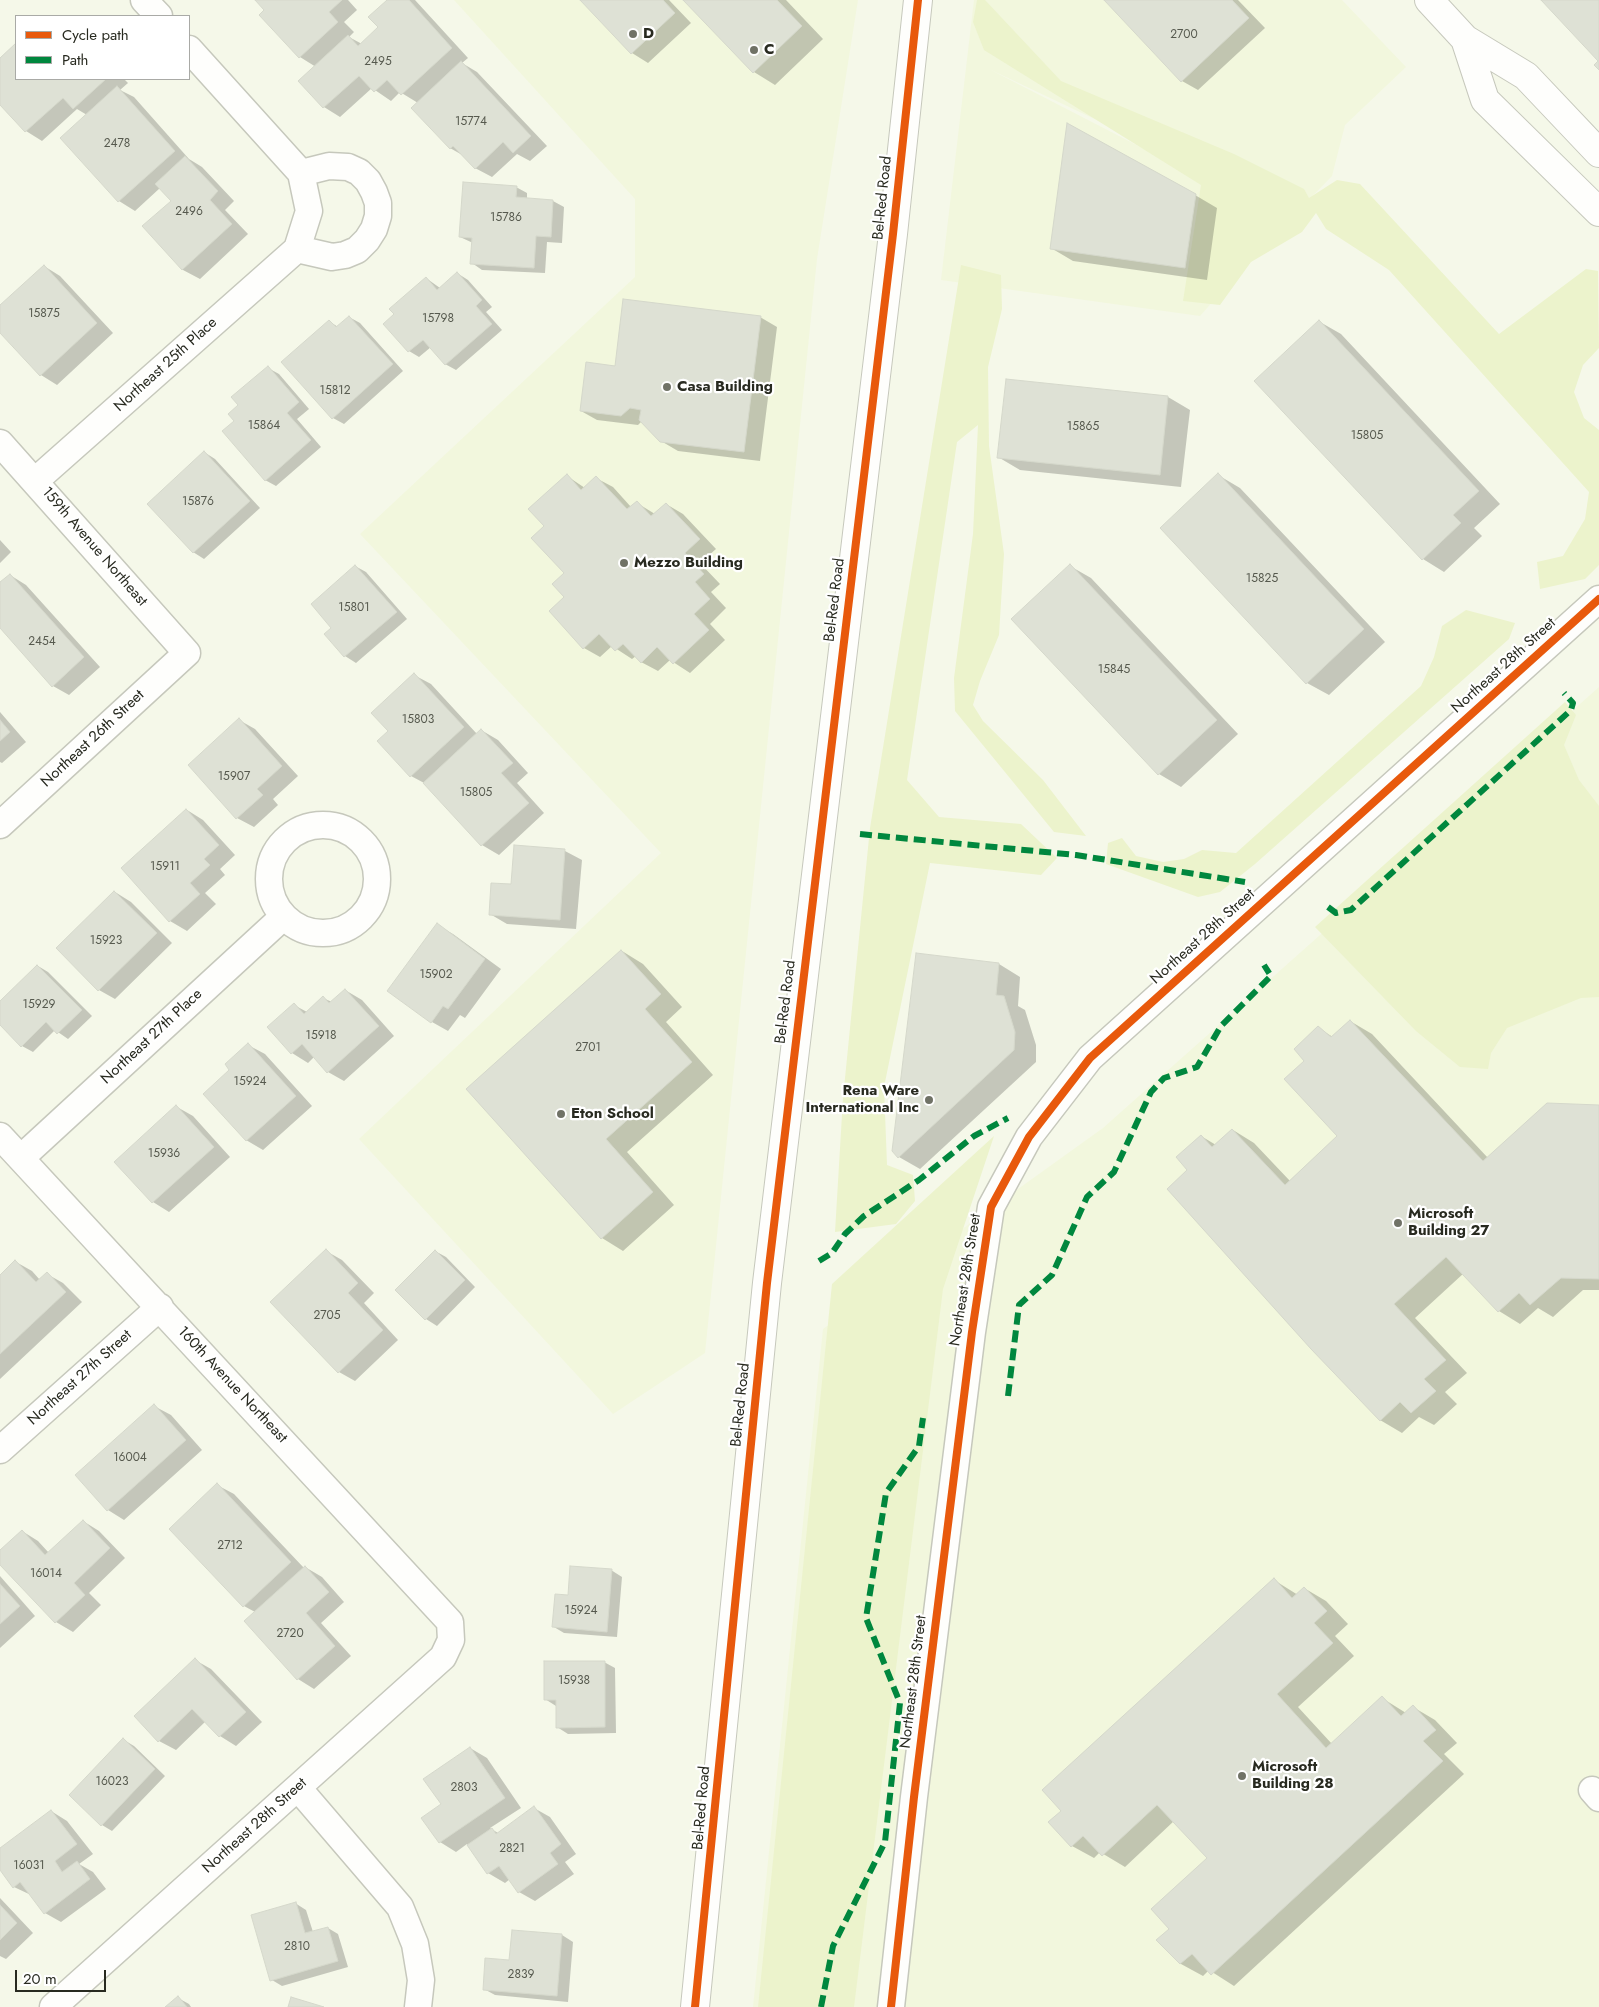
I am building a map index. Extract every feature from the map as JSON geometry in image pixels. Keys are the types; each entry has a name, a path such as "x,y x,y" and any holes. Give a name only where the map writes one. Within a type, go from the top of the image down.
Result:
{"main road":[{"path":"1429,0 1465,39 1526,76 1599,153"},
{"name":"Bel-Red Road","path":"695,2007 767,1283 893,234 917,1"},
{"path":"1465,39 1485,100 1599,212"}],"street":[{"path":"144,0 158,15"},
{"path":"190,50 301,173 329,166 348,167 358,172 368,181 374,192 378,204 378,216 374,229 357,250 345,255 332,257 296,249"},
{"name":"Northeast 25th Place","path":"35,481 296,249 309,211 301,173"},
{"name":"159th Avenue Northeast","path":"0,443 187,652"},
{"name":"Northeast 28th Street","path":"891,2007 914,1798 969,1351 991,1207 1029,1137 1090,1058 1599,599"},
{"name":"Northeast 26th Street","path":"0,825 187,652"},
{"path":"321,825 336,826 351,832 363,842 372,855 377,870 377,885 365,914 354,924 340,932 324,934 309,932 294,926 283,917 274,904 269,889 268,873 272,858 280,845 292,834 306,827 321,825"},
{"name":"Northeast 27th Place","path":"21,1158 283,917"},
{"name":"160th Avenue Northeast","path":"0,1136 450,1622 451,1640"},
{"name":"Northeast 27th Street","path":"0,1450 160,1307"},
{"name":"Northeast 28th Street","path":"53,2007 443,1657 451,1640"},
{"path":"298,1788 400,1907 415,1944 421,1980 418,2007"}],"shaded area":[{"path":"454,0 858,0 817,259 705,1353 613,1414 359,1139 661,853 360,534 635,277 635,199"},
{"path":"974,0 1342,0 1406,67 1345,125 1332,176 1295,214 989,69 1284,221 1200,316 941,280"},
{"path":"977,0 985,0 1061,81 1234,154 1304,189 1309,198 1337,180 1360,184 1499,334 1586,269 1598,271 1599,348 1583,365 1574,392 1584,418 1599,430 1599,565 1585,579 1540,589 1537,562 1563,556 1585,519 1589,492 1389,270 1326,229 1316,213 1302,232 1251,262 1220,305 1183,301 1201,185 984,50 973,22"},
{"path":"961,265 1001,275 1002,309 988,367 989,446 1004,554 999,635 980,681 973,705 983,721 1043,780 1086,836 1054,832 955,711 954,678 973,534 978,425 957,442 907,780 939,817 1021,824 1057,858 1041,875 930,863 884,1087 887,1165 913,1175 915,1201 896,1224 835,1232 843,1098 870,828"},
{"path":"1466,610 1515,623 1509,639 1255,864 1220,892 1198,897 1106,864 1108,843 1122,838 1136,856 1163,862 1184,859 1202,850 1236,853 1421,686 1434,657 1442,626"},
{"path":"1599,687 1599,2007 753,2007 823,1329 1103,1128"},
{"path":"1565,702 1576,715 1564,745 1579,780 1599,806 1599,997 1581,998 1507,1028 1491,1053 1488,1069 1460,1067 1416,1031 1315,927"},
{"path":"994,1136 943,1289 854,2007 758,2007 832,1284"}],"building":[{"path":"255,0 342,0 329,12 338,22 299,58 259,15 264,10"},
{"path":"387,0 409,0 452,48 401,95 387,80 374,92 359,76 323,108 298,81 348,35 358,46 378,27 368,17"},
{"name":"D","path":"580,0 663,0 675,13 631,54"},
{"name":"C","path":"683,0 777,0 802,26 753,73"},
{"path":"1104,0 1232,0 1249,18 1181,82"},
{"path":"1541,0 1599,0 1599,70 1594,65 1598,61"},
{"path":"15,44 15,80 105,80 73,109 63,98 25,132 0,105 0,58"},
{"path":"461,61 531,136 513,153 503,142 475,169 453,146 450,149 411,108"},
{"path":"117,86 175,151 118,202 60,138"},
{"path":"1067,123 1196,194 1185,268 1050,249"},
{"path":"185,156 218,191 210,200 232,224 182,270 142,226 171,201 155,184"},
{"path":"463,182 517,186 516,197 553,200 551,237 536,236 534,268 470,264 472,238 459,237"},
{"path":"44,265 97,323 40,376 0,333 0,305"},
{"path":"457,272 482,300 476,306 492,324 445,365 423,340 408,352 383,324 394,314 389,309 426,277 437,290"},
{"name":"Casa Building","path":"623,299 761,316 744,452 660,442 639,420 641,410 630,408 621,416 580,411 586,362 615,366"},
{"path":"349,316 393,364 332,419 281,362 329,320 336,327"},
{"path":"1319,320 1479,491 1453,515 1461,523 1422,560 1254,381"},
{"path":"268,366 299,402 287,413 311,440 265,481 222,431 234,421 228,414 238,405 231,397"},
{"path":"1006,379 1168,396 1160,475 997,458"},
{"path":"204,451 250,501 193,553 147,504"},
{"path":"1218,473 1364,629 1306,684 1160,528"},
{"name":"Mezzo Building","path":"567,474 581,490 596,476 627,509 637,501 651,516 666,503 700,539 685,553 704,574 695,582 710,599 694,614 709,630 673,664 657,647 641,663 623,644 615,651 599,634 583,649 549,611 564,597 552,584 564,573 531,538 544,526 528,509"},
{"path":"1070,564 1217,720 1158,775 1011,619"},
{"path":"355,565 397,612 344,657 324,634 331,628 311,604"},
{"path":"10,574 84,657 52,687 0,628 0,582"},
{"path":"414,673 464,727 410,777 377,741 388,731 371,713"},
{"path":"239,718 282,766 257,789 263,795 236,819 188,765"},
{"path":"0,720 10,732 0,741"},
{"path":"481,729 513,763 501,773 529,803 481,846 423,783"},
{"path":"186,809 219,845 204,859 210,865 190,883 200,894 169,922 121,868"},
{"path":"514,845 565,849 560,920 489,915 491,883 511,884"},
{"path":"114,891 157,933 98,991 56,948"},
{"path":"437,923 485,959 448,1009 443,1006 431,1023 387,991"},
{"name":"Eton School","path":"621,950 661,994 645,1009 692,1062 606,1139 653,1192 601,1239 466,1089"},
{"name":"Rena Ware International Inc","path":"916,953 999,963 996,995 1004,996 1015,1032 1014,1050 898,1158 892,1151"},
{"path":"37,965 82,1010 57,1034 46,1022 21,1047 0,1025 0,1001"},
{"path":"345,989 379,1026 327,1073 302,1044 291,1054 267,1027 294,1003 304,1014 323,996 329,1003"},
{"name":"Microsoft Building 27","path":"1350,1020 1483,1161 1547,1103 1599,1105 1599,1279 1561,1278 1530,1305 1519,1293 1498,1312 1446,1257 1394,1304 1446,1360 1424,1379 1436,1391 1411,1413 1400,1402 1380,1421 1311,1349 1167,1189 1187,1170 1176,1157 1201,1135 1212,1147 1232,1129 1285,1185 1337,1136 1284,1079 1304,1061 1294,1049 1318,1026 1331,1037"},
{"path":"248,1043 296,1096 246,1141 203,1094 229,1070 225,1064"},
{"path":"176,1105 214,1147 152,1203 114,1162"},
{"path":"326,1249 358,1283 348,1293 383,1330 338,1373 270,1302"},
{"path":"435,1250 465,1280 425,1320 395,1290"},
{"path":"15,1260 36,1282 47,1272 66,1292 0,1354 0,1275"},
{"path":"154,1404 186,1440 107,1511 75,1475"},
{"path":"217,1483 291,1562 243,1607 169,1529"},
{"path":"83,1520 110,1548 74,1583 85,1595 55,1623 0,1565 0,1550 22,1530 45,1555"},
{"path":"305,1566 329,1592 306,1613 335,1646 297,1680 244,1621"},
{"path":"570,1566 612,1569 607,1632 552,1627 555,1594 568,1595"},
{"name":"Microsoft Building 28","path":"1274,1578 1292,1598 1304,1587 1327,1611 1314,1623 1333,1643 1277,1694 1326,1748 1382,1696 1401,1716 1413,1705 1436,1730 1423,1741 1443,1761 1211,1975 1192,1954 1180,1964 1156,1940 1169,1929 1151,1909 1207,1858 1157,1805 1102,1856 1083,1836 1071,1847 1048,1822 1061,1811 1042,1790"},
{"path":"0,1584 20,1606 0,1624"},
{"path":"195,1658 246,1712 219,1737 192,1709 158,1742 134,1716"},
{"path":"544,1661 605,1661 605,1727 556,1728 556,1700 544,1700"},
{"path":"123,1738 155,1769 101,1826 69,1795"},
{"path":"470,1747 505,1798 439,1843 421,1818 441,1804 423,1779"},
{"path":"534,1806 561,1844 550,1853 558,1864 518,1893 499,1866 487,1874 467,1845 492,1828 496,1834"},
{"path":"51,1810 77,1844 55,1861 62,1872 77,1861 90,1879 44,1914 20,1882 13,1888 0,1870 0,1848"},
{"path":"296,1902 305,1933 328,1927 338,1961 270,1981 251,1915"},
{"path":"0,1905 17,1923 0,1940"},
{"path":"512,1930 562,1934 557,1996 483,1990 485,1958 509,1960"},
{"path":"178,1996 187,2007 165,2007"},
{"path":"291,1997 324,2007 288,2007"}],"marked path":[{"path":"1328,907 1336,913 1351,910 1571,710 1573,703 1564,693"},
{"path":"860,834 1076,855 1245,882"},
{"path":"1008,1396 1019,1305 1052,1275 1087,1197 1114,1172 1151,1092 1164,1078 1197,1067 1221,1026 1271,976 1264,965"},
{"path":"819,1261 832,1253 845,1234 864,1216 919,1180 974,1136 1008,1118"},
{"path":"821,2007 833,1946 885,1842 900,1703 866,1618 886,1493 919,1446 923,1418"}],"cycle path":[{"path":"695,2007 767,1283 893,234 918,0"},
{"path":"891,2007 914,1797 972,1332 991,1207 1029,1137 1090,1058 1599,599"}],"place":[{"name":"D","path":"633,34"},
{"name":"C","path":"754,50"},
{"name":"Casa Building","path":"667,387"},
{"name":"Mezzo Building","path":"624,563"},
{"name":"Rena Ware International Inc","path":"929,1100"},
{"name":"Eton School","path":"561,1114"},
{"name":"Microsoft Building 27","path":"1398,1223"},
{"name":"Microsoft Building 28","path":"1242,1776"}]}
